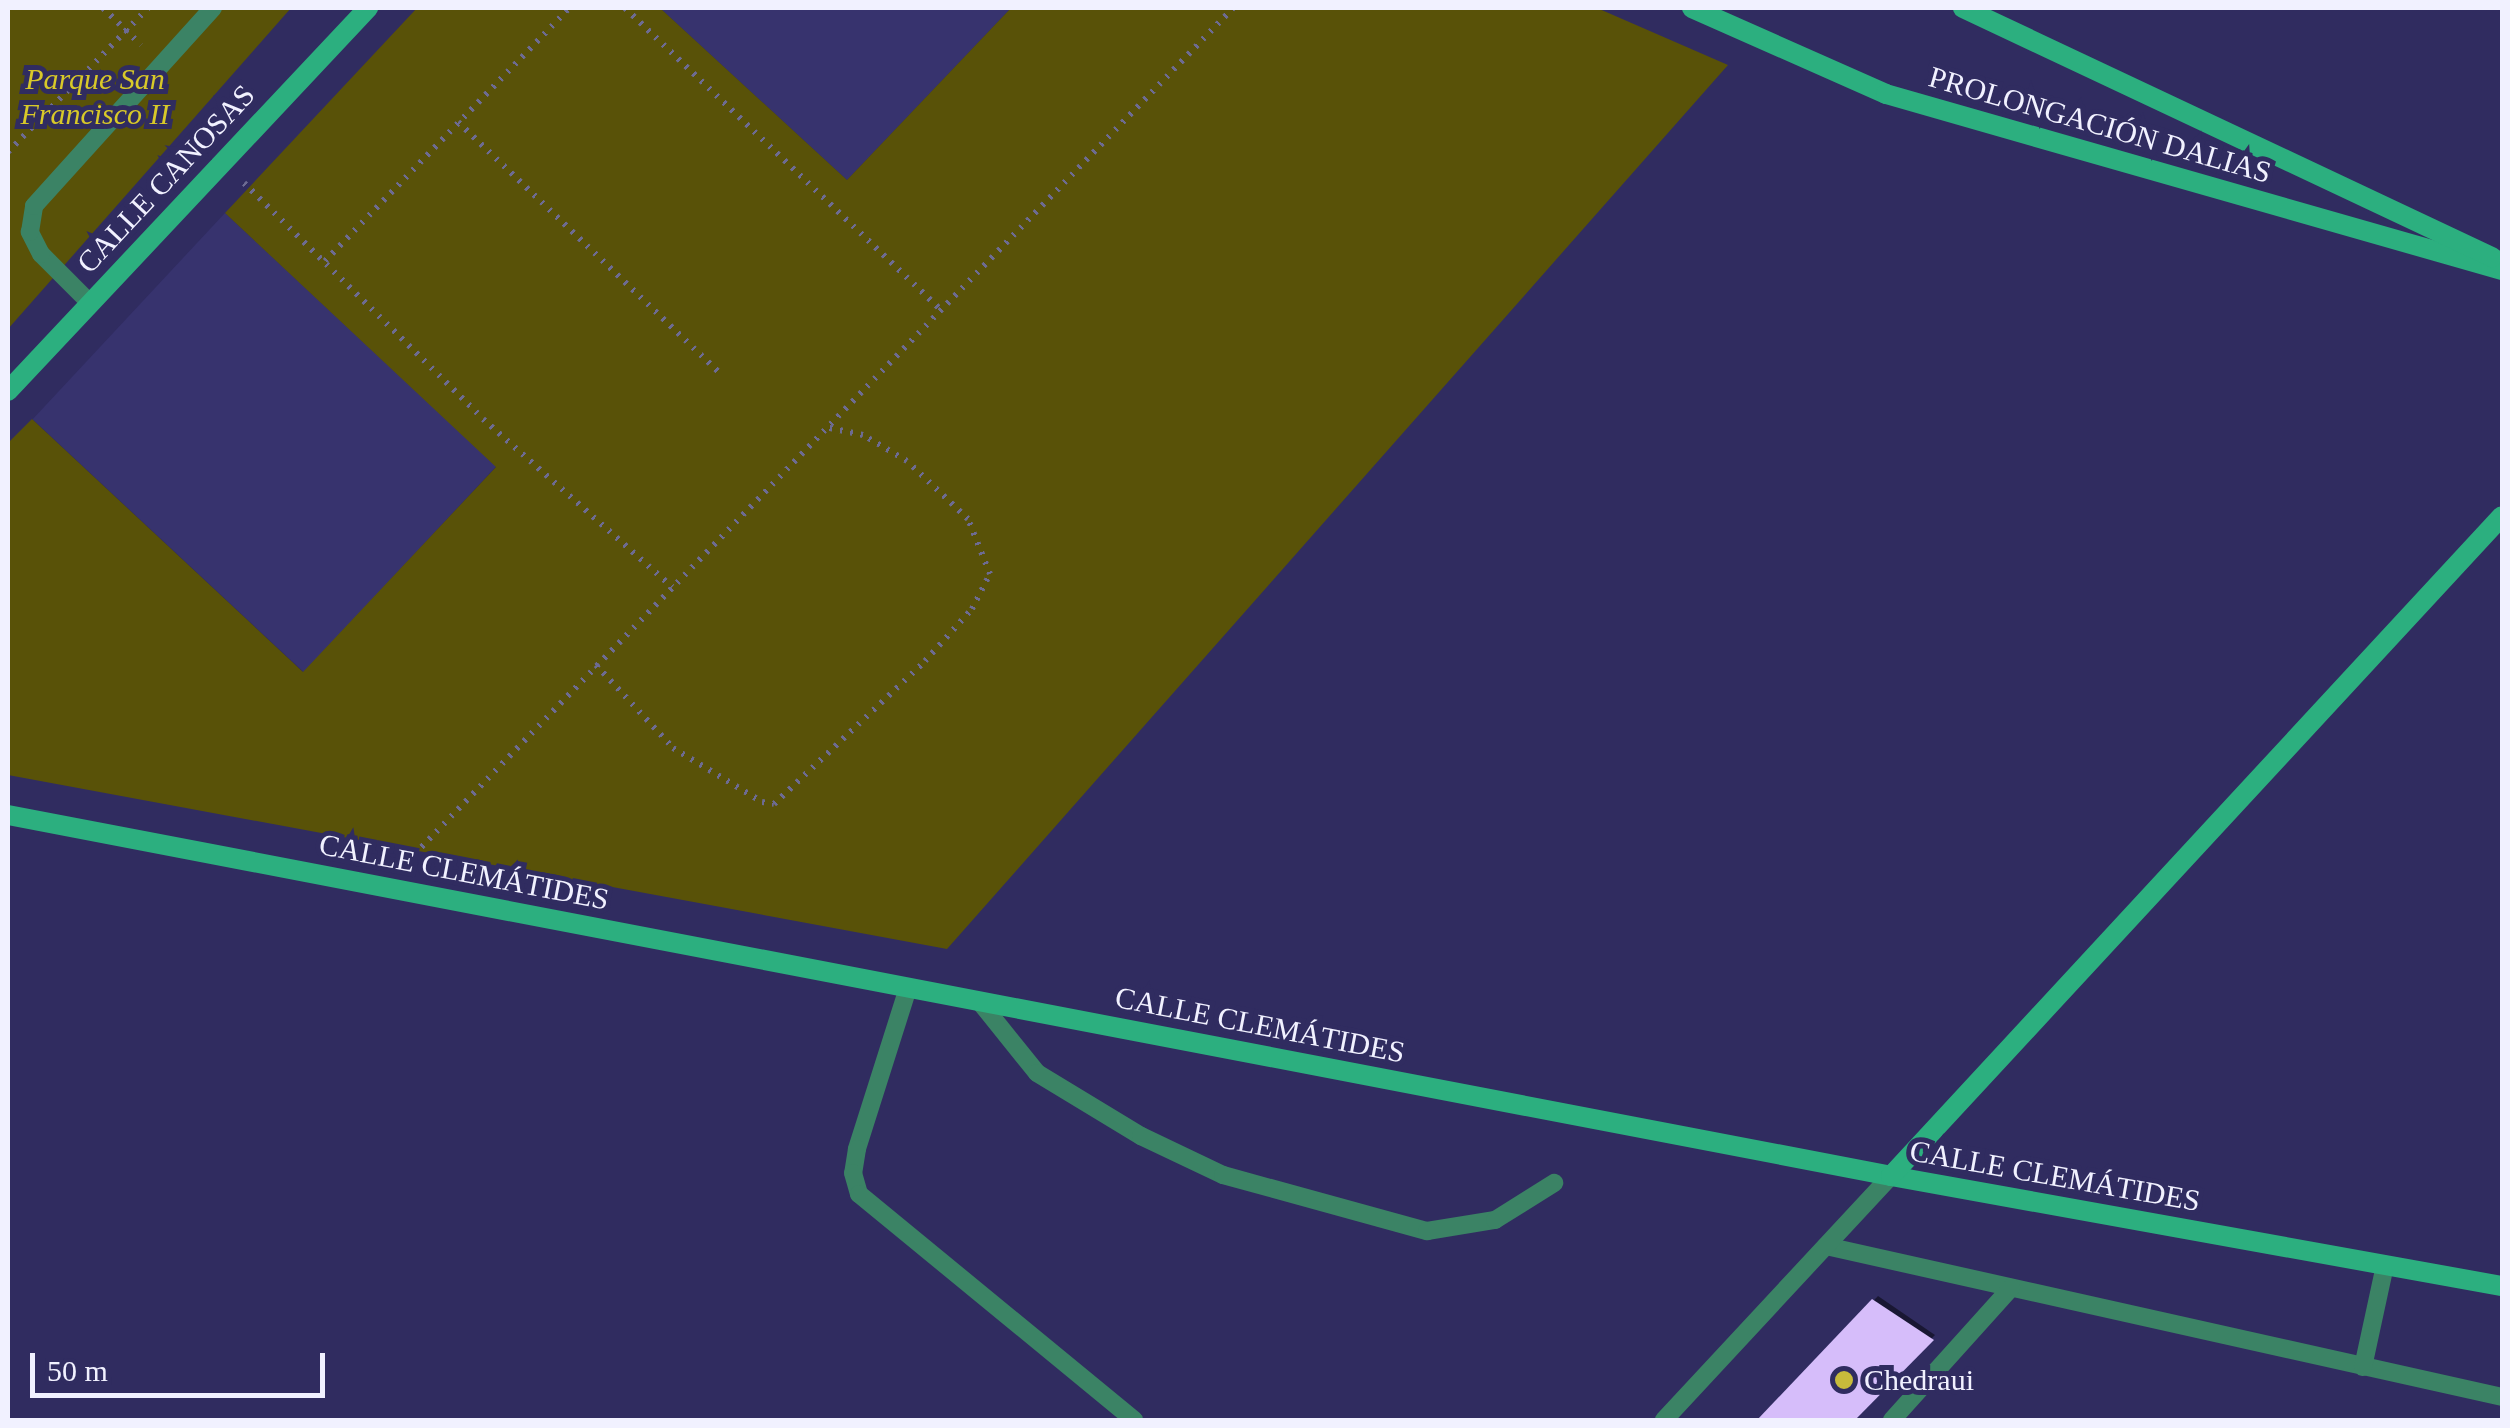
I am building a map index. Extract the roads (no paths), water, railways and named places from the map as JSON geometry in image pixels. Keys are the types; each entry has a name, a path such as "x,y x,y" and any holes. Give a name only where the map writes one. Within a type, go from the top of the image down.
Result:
{"main road":[{"name":"CALLE CANOSAS","path":"8,391 368,8"},
{"name":"PROLONGACIÓN DALIAS","path":"1692,8 1886,94 2502,270"},
{"name":"PROLONGACIÓN DALIAS","path":"1963,8 2502,262"},
{"path":"1891,1176 2502,516"},
{"name":"CALLE CLEMÁTIDES","path":"8,815 1891,1176 2502,1286"}],"lane":[{"path":"90,303 41,254 30,232 34,206 214,8"},
{"path":"908,988 856,1149 853,1173 859,1194 1134,1420"},
{"path":"980,1002 1036,1073 1140,1136 1223,1175 1427,1231 1495,1220 1554,1183"},
{"path":"1664,1420 1891,1176"},
{"path":"1826,1246 2502,1398"},
{"path":"2364,1367 2385,1265"},
{"path":"1892,1420 2010,1288"}],"place":[{"name":"Chedraui","path":"1844,1380"}],"park label":[{"name":"Parque San Francisco II","path":"95,96"}]}
